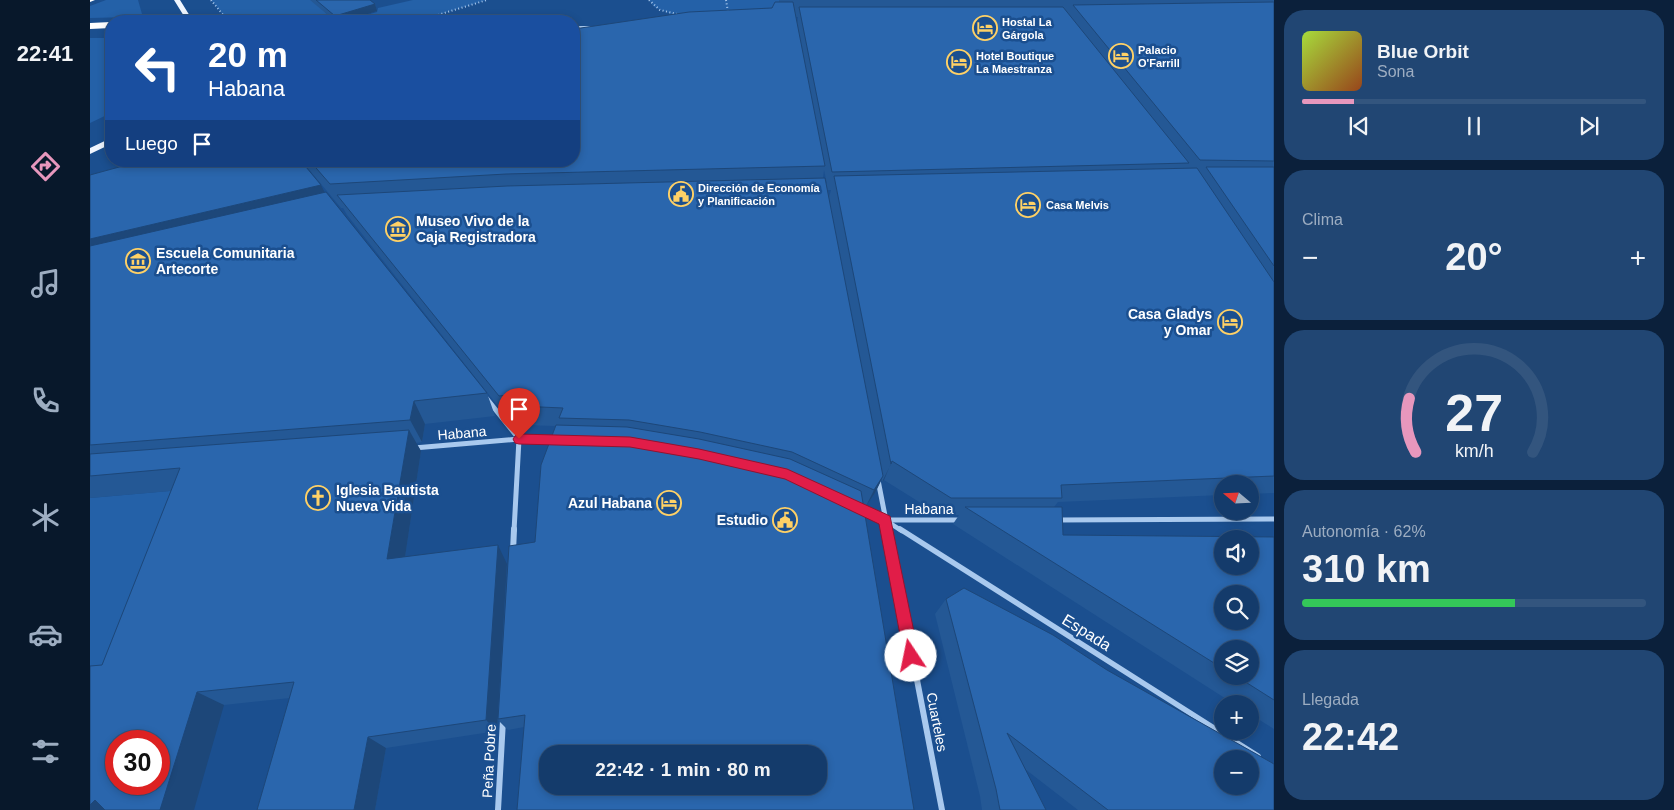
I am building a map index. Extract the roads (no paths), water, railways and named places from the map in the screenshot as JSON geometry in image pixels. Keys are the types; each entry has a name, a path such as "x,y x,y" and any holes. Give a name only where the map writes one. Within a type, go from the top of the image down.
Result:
{"highway":[{"path":"90,26 105,25"}],"main road":[{"path":"177,0 186,15"},
{"path":"90,151 105,144"},
{"path":"90,158 105,153"}],"street":[{"path":"580,28 594,28"},
{"path":"483,394 519,439 512,556"},
{"name":"Habana","path":"412,448 519,439 565,440"},
{"name":"Cuarteles","path":"876,472 942,810"},
{"name":"Habana","path":"849,503 885,520 965,520"},
{"path":"1055,520 1274,519"},
{"name":"Espada","path":"885,520 1266,761"},
{"name":"Peña Pobre","path":"498,810 504,712"}],"place":[{"name":"Hostal La Gárgola","path":"985,28"},
{"name":"Palacio O'Farrill","path":"1121,56"},
{"name":"Hotel Boutique La Maestranza","path":"959,62"},
{"name":"Dirección de Economía y Planificación","path":"681,194"},
{"name":"Casa Melvis","path":"1028,205"},
{"name":"Museo Vivo de la Caja Registradora","path":"398,229"},
{"name":"Escuela Comunitaria Artecorte","path":"138,261"},
{"name":"Casa Gladys y Omar","path":"1230,322"},
{"name":"Iglesia Bautista Nueva Vida","path":"318,498"},
{"name":"Azul Habana","path":"669,503"},
{"name":"Estudio","path":"785,520"}]}
